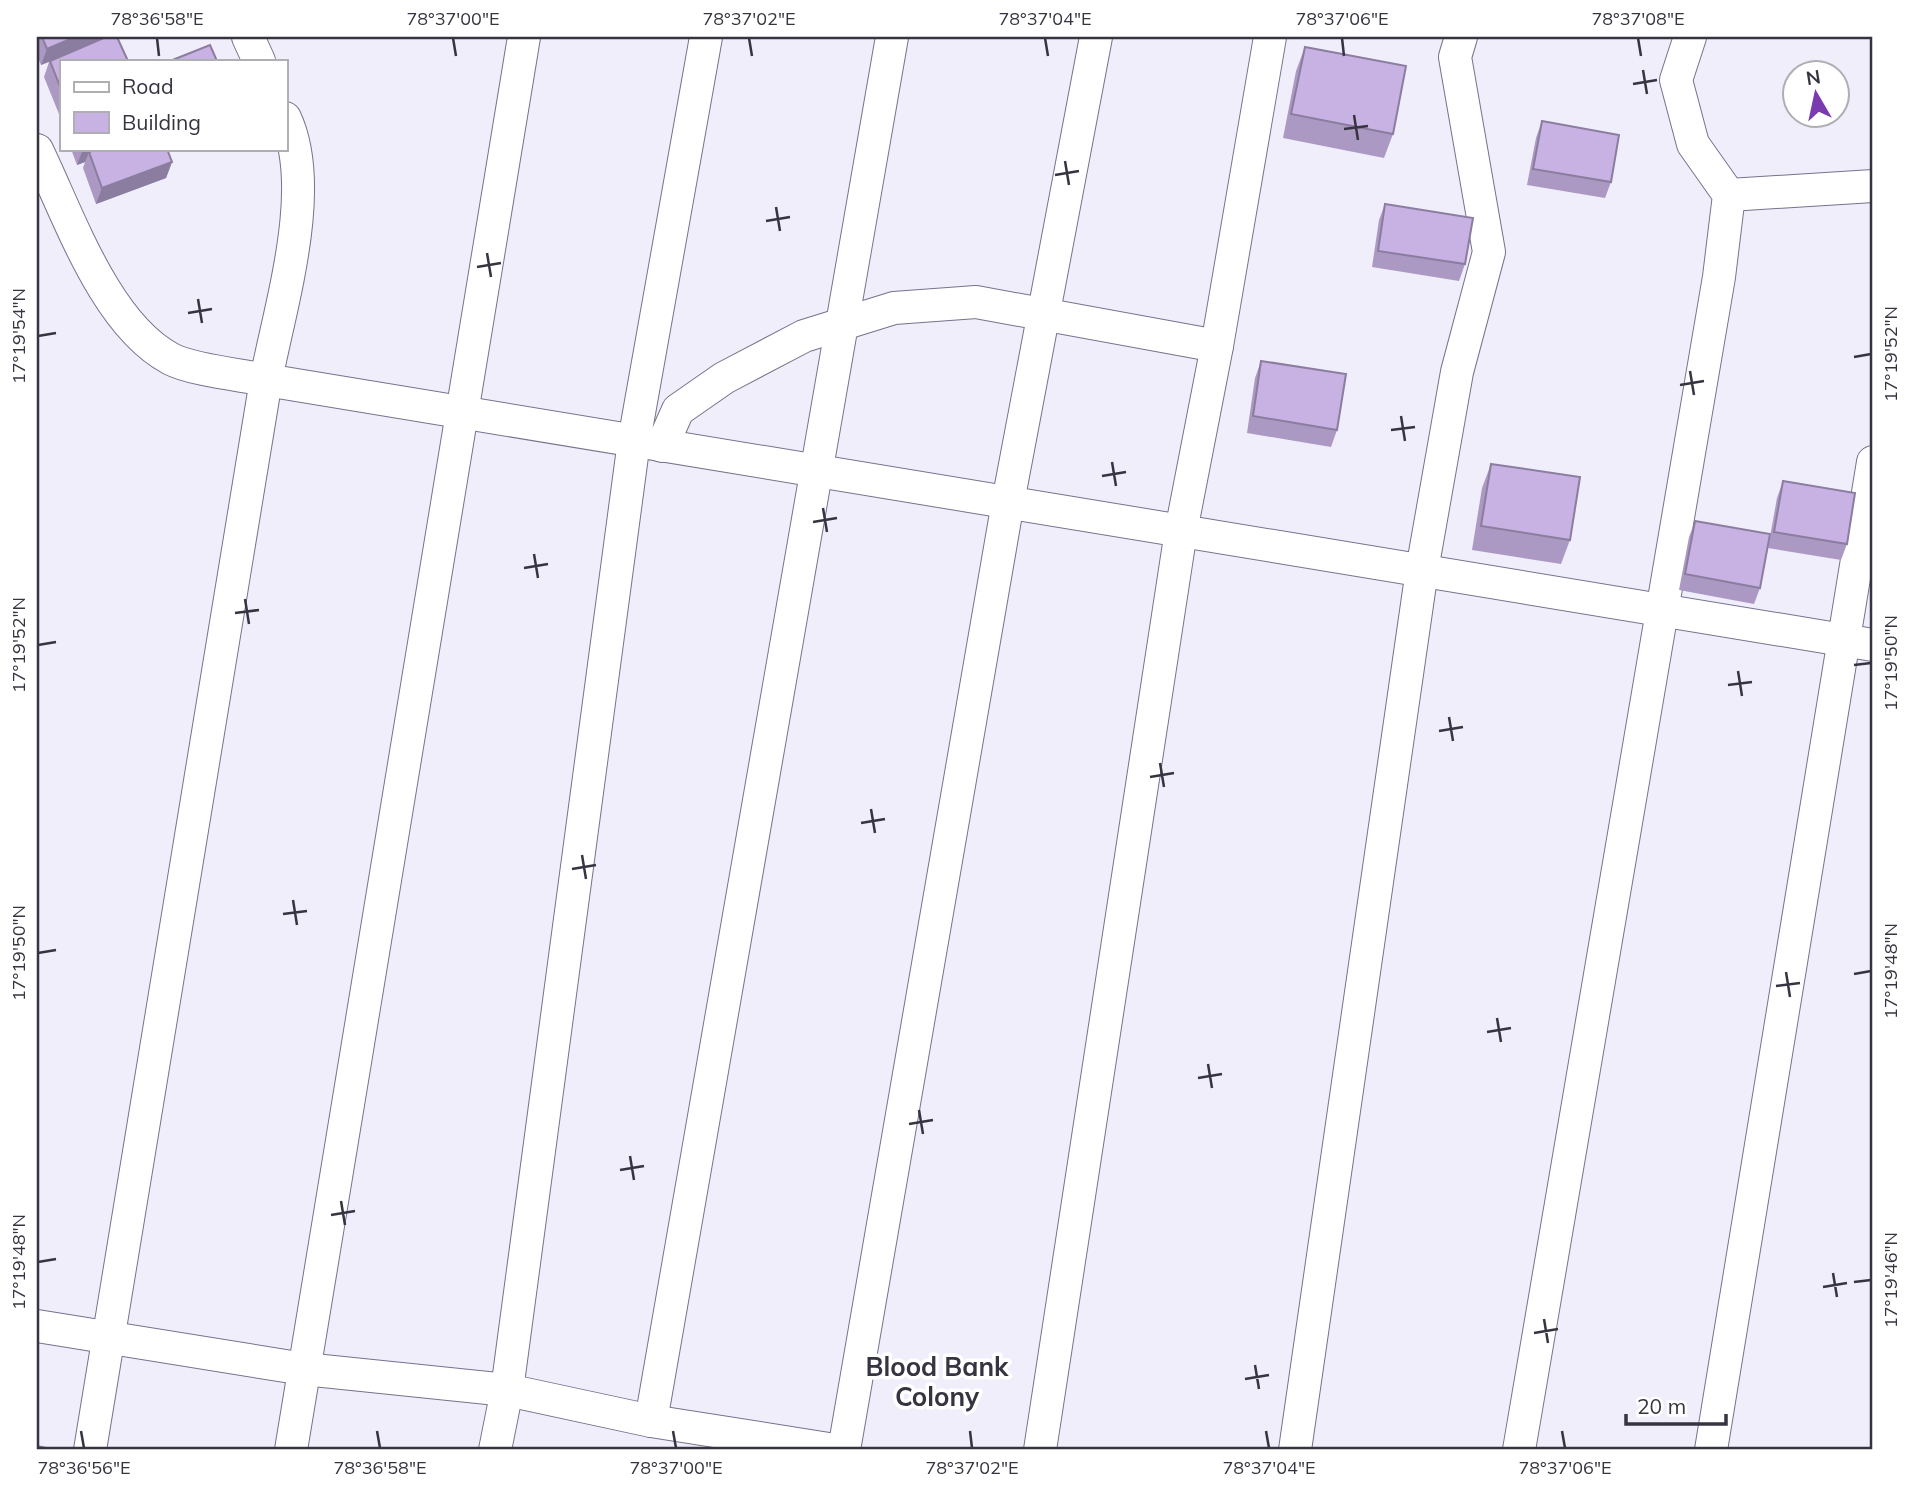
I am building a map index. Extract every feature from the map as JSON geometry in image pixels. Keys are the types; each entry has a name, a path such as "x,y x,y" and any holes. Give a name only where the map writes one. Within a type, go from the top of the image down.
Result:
{"street":[{"path":"248,37 259,60"},
{"path":"291,1450 524,37"},
{"path":"495,1450 507,1390 706,37"},
{"path":"650,1420 892,37"},
{"path":"844,1450 1008,502 1096,37"},
{"path":"1040,1450 1181,531 1217,346 1270,37"},
{"path":"1295,1450 1422,570 1457,372 1489,252 1455,57 1461,37"},
{"path":"1520,1450 1719,277 1729,195 1693,145 1676,80 1690,37"},
{"path":"90,1450 265,380 298,212 298,170 292,131 287,122"},
{"path":"37,150 112,304 138,337 173,360 265,380 461,413 1860,643"},
{"path":"1729,195 1871,178"},
{"path":"648,443 678,410 724,378 804,336 894,308 976,302 1217,346"},
{"path":"1711,1450 1860,643 1873,462"},
{"path":"37,1326 304,1369 507,1390 650,1420 835,1450"}],"building":[{"path":"42,37 75,37 47,49"},
{"path":"106,37 117,37 128,60 60,60 60,86 50,61"},
{"path":"210,45 217,60 172,60"},
{"path":"1305,47 1406,66 1393,134 1291,114"},
{"path":"1542,121 1619,135 1611,182 1533,169"},
{"path":"167,150 172,162 102,188 89,152"},
{"path":"1385,204 1473,218 1465,264 1378,251"},
{"path":"1261,361 1346,374 1337,430 1253,416"},
{"path":"1491,464 1580,477 1570,540 1481,526"},
{"path":"1783,481 1855,493 1847,544 1774,532"},
{"path":"1695,521 1770,534 1760,588 1685,574"},
{"path":"37,1446 51,1449 51,1450 37,1450"}],"district":[{"name":"Blood Bank Colony","path":"937,1382"}]}
